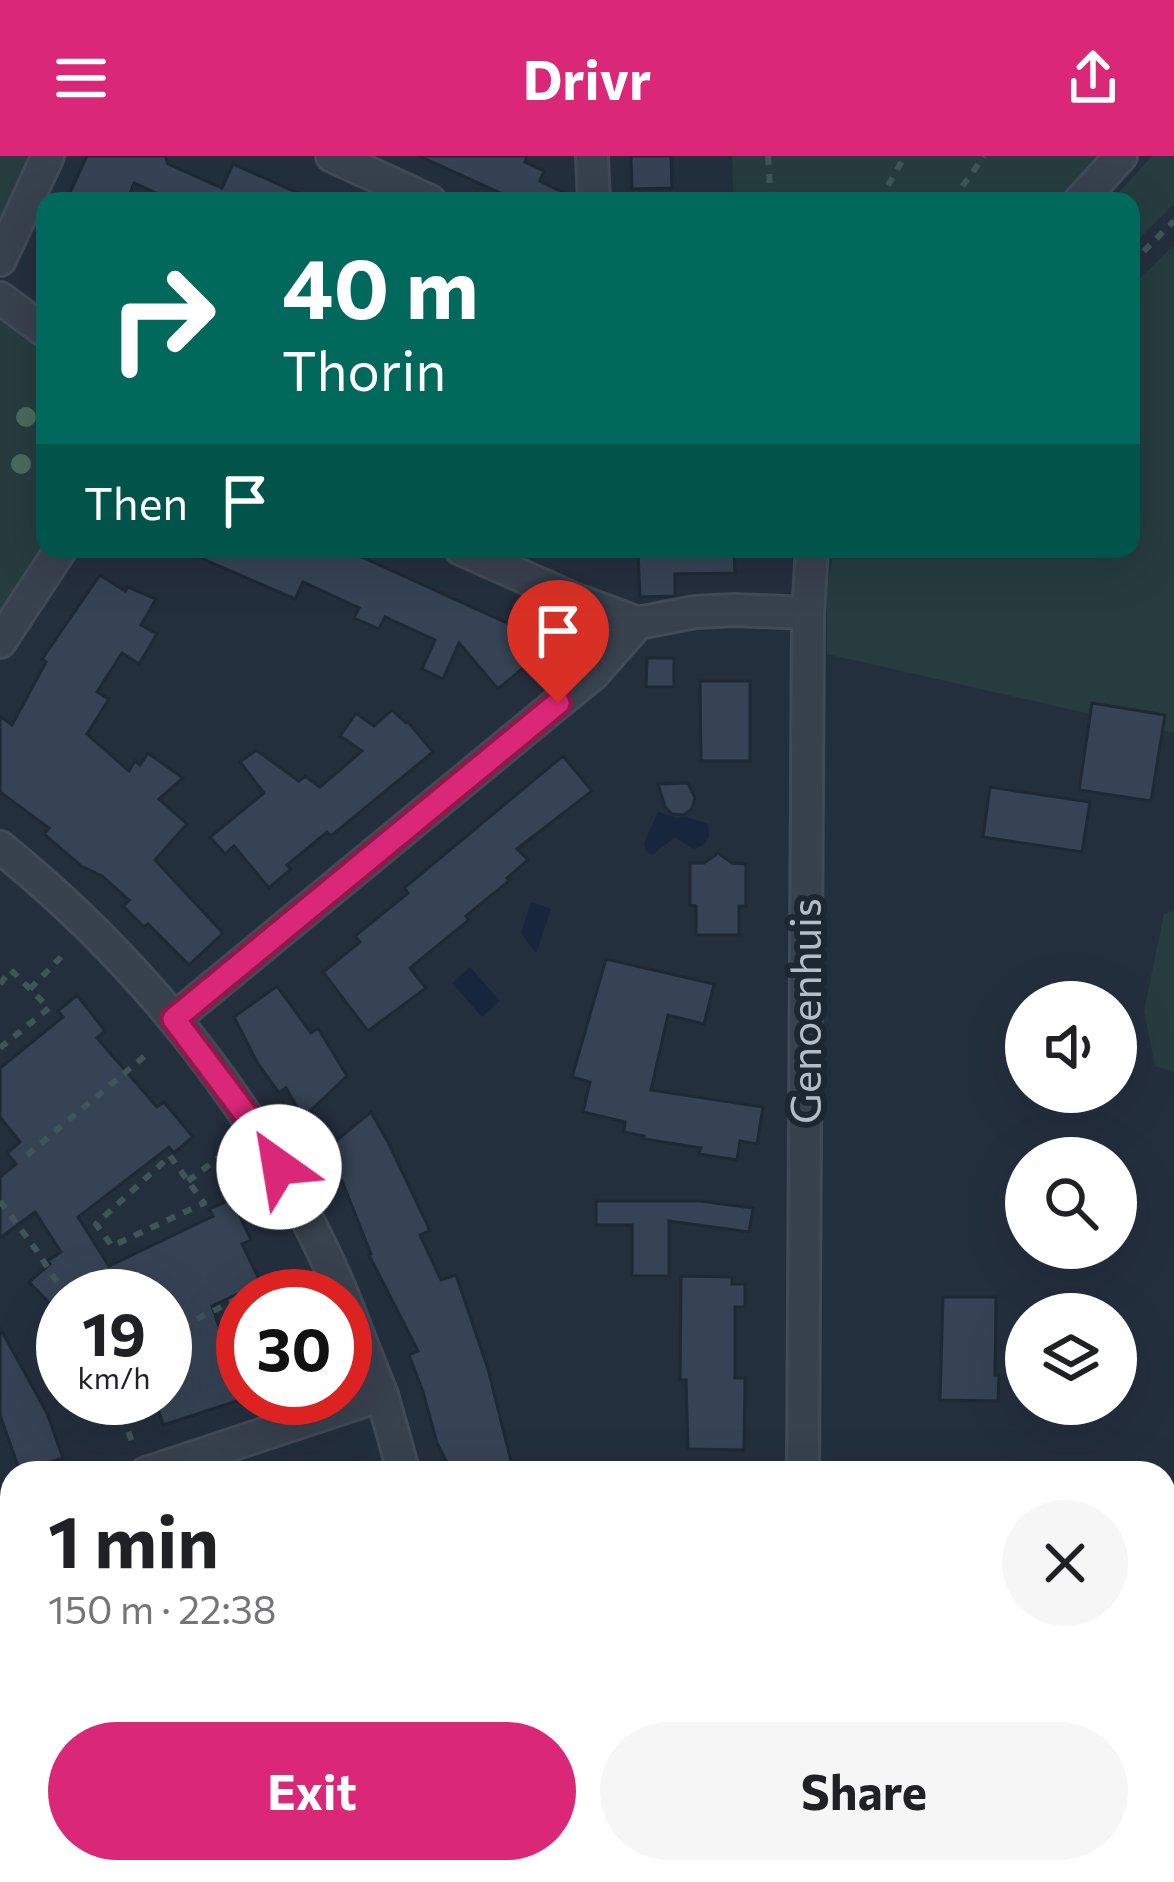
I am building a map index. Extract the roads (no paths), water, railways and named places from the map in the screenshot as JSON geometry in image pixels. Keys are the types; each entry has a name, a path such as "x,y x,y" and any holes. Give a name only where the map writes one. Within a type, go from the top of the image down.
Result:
{"street":[{"path":"0,260 48,156"},
{"path":"332,156 402,192"},
{"path":"592,156 594,192"},
{"path":"1088,192 1120,156"},
{"path":"0,298 36,324"},
{"path":"0,642 56,558"},
{"path":"481,558 638,622 735,610 808,614"},
{"name":"Genoenhuis","path":"803,1461 811,558"},
{"path":"174,1019 593,674 638,622"},
{"path":"0,847 83,919 174,1019 259,1132 332,1269"},
{"path":"372,1370 401,1461"},
{"path":"148,1461 382,1396"}],"water":[{"path":"658,812 708,824 709,837 693,849 675,837 652,855 644,843"},
{"path":"531,902 551,909 536,953 521,933"},
{"path":"470,967 500,1001 482,1017 452,983"}]}
